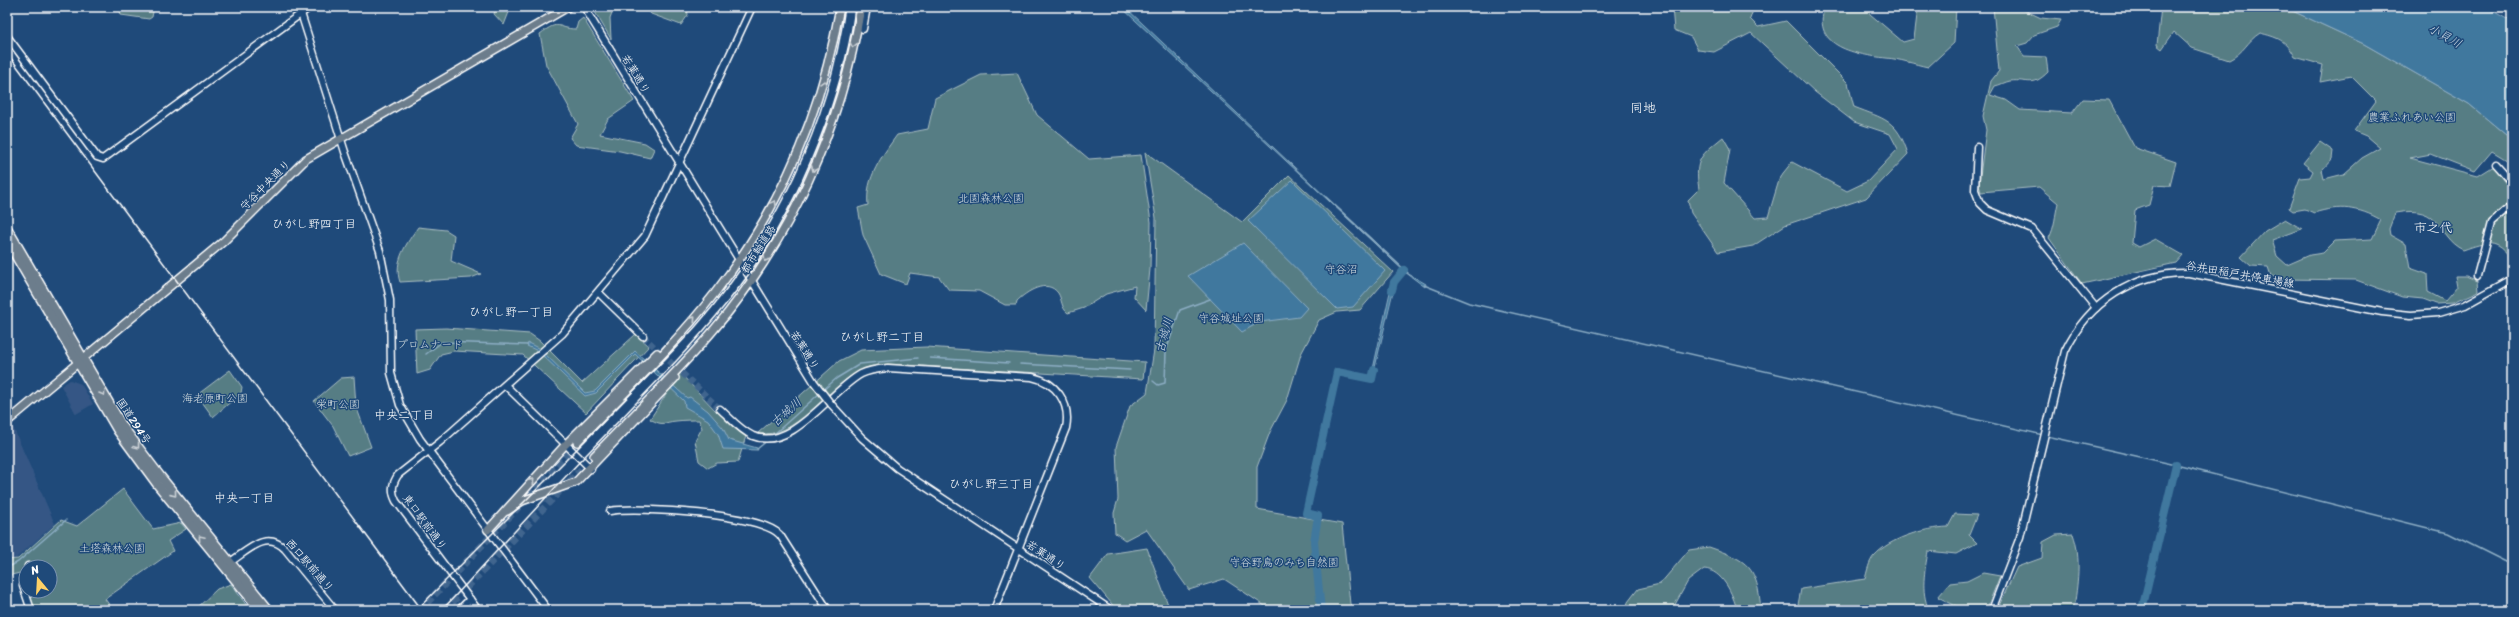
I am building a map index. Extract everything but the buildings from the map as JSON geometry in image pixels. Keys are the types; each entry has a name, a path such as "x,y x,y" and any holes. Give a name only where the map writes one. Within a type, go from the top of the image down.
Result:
{"highway":[{"name":"国道294号","path":"7,228 80,362"},
{"name":"国道294号","path":"7,241 80,362 123,427 260,610"},
{"name":"国道294号","path":"227,565 269,610"}],"main road":[{"name":"守谷中央通り","path":"7,422 224,241 306,159 568,7"},
{"name":"都市軸道路","path":"577,442 671,344 714,294 739,260 774,204 802,147 824,82 840,7"},
{"name":"都市軸道路","path":"594,456 712,333 751,281 796,209 821,152 843,86 861,7"},
{"path":"507,510 522,502 569,486 591,469 680,373 712,333"},
{"path":"488,530 566,444 650,359 671,344"}],"street":[{"path":"294,7 300,14"},
{"path":"299,7 340,138 380,251 389,286 391,373 396,394 410,426 548,610"},
{"path":"7,36 97,157 103,159 310,7"},
{"name":"若葉通り","path":"584,7 751,281 814,382 831,404 862,438 898,468 1111,610"},
{"path":"429,451 548,347 599,293 645,236 752,7"},
{"path":"863,29 867,7"},
{"path":"1977,147 1975,190 1980,203 1987,210 2032,229 2096,308"},
{"path":"2496,164 2512,182"},
{"path":"2477,276 2491,223 2512,205"},
{"name":"谷井田稲戸井停車場線","path":"1992,610 2019,539 2062,360 2069,342 2096,308 2113,294 2131,284 2169,273 2189,273 2213,276 2382,312 2411,315 2438,313 2465,305 2512,279"},
{"path":"599,293 643,336"},
{"path":"720,409 746,432 753,436 772,439 796,428 848,383 870,370 888,368 1040,379 1048,383 1061,396 1067,410 1068,421 994,610"},
{"path":"505,384 591,469"},
{"name":"東口駅前通り","path":"429,451 398,475 393,485 393,493 478,610"},
{"path":"610,511 629,508 649,509 716,516 772,527 780,535 828,610"},
{"name":"西口駅前通り","path":"227,565 261,541 276,542 285,549 335,610"},
{"path":"27,599 31,610"},
{"path":"460,610 470,599"}],"shaded area":[{"path":"70,380 81,384 93,404 76,414 61,386"},
{"path":"13,427 55,524 12,562 7,561 7,433"}],"green space":[{"path":"119,7 154,7 152,17 149,19 121,15"},
{"path":"496,7 511,7 504,25 494,14"},
{"path":"592,7 614,7 610,18 611,39"},
{"path":"687,7 688,15 681,25 651,14 646,8"},
{"path":"1672,7 1754,7 1750,19 1758,27 1786,21 1848,83 1854,107 1881,118 1894,127 1904,142 1908,154 1866,198 1785,225 1753,246 1718,252 1691,213 1688,200 1699,189 1698,171 1701,158 1709,148 1723,137 1730,149 1724,183 1755,218 1768,217 1780,177 1792,162 1847,191 1868,181 1898,149 1890,134 1854,122 1815,92 1751,33 1714,52 1698,50 1691,37 1674,30"},
{"path":"1825,7 1866,7 1870,14 1903,42 1914,39 1918,7 1956,7 1954,43 1928,67 1896,59 1875,57 1850,51 1830,40 1824,31 1822,21"},
{"path":"1993,7 2018,7 2041,18 2061,20 2057,27 2034,35 2027,43 2017,46 2024,56 2046,57 2048,72 2038,80 2030,82 2010,81 1995,86 1990,95 2006,100 2020,110 2072,113 2083,99 2109,100 2135,148 2176,162 2170,186 2154,185 2149,205 2135,210 2132,243 2139,247 2155,239 2183,255 2176,263 2082,284 2049,238 2054,225 2058,203 2039,187 1981,192 1979,184 1986,130 1983,116 1991,81 1999,71"},
{"name":"農業ふれあい公園","path":"2161,7 2284,7 2364,44 2469,104 2512,140 2512,159 2510,162 2492,151 2475,171 2431,154 2410,158 2478,176 2494,166 2512,191 2512,260 2507,253 2496,245 2478,245 2463,250 2447,237 2431,217 2423,213 2411,211 2395,213 2389,229 2390,235 2406,244 2410,268 2427,274 2428,292 2445,301 2457,287 2455,276 2466,276 2478,281 2479,291 2453,303 2436,304 2423,299 2402,297 2356,280 2284,279 2271,276 2268,267 2251,266 2241,257 2265,231 2285,219 2302,229 2272,240 2277,256 2287,265 2310,255 2323,253 2335,241 2372,239 2381,220 2365,212 2340,208 2323,210 2314,213 2305,209 2293,211 2289,208 2300,178 2310,177 2313,171 2303,163 2320,142 2333,151 2332,159 2322,170 2324,179 2344,174 2362,158 2380,148 2366,136 2354,131 2376,101 2351,76 2320,82 2323,65 2295,57 2285,43 2271,36 2260,33 2255,36 2239,54 2229,60 2192,48 2174,32 2162,49 2157,45"},
{"path":"583,18 634,101 608,119 600,134 645,143 654,149 650,158 620,151 576,145 570,138 578,124 546,65 540,34 555,25 576,29 578,22"},
{"name":"北園森林公園","path":"1017,73 1037,115 1089,159 1141,155 1151,222 1150,269 1146,310 1134,297 1135,286 1106,294 1084,308 1068,313 1064,309 1058,293 1048,287 1037,288 1031,291 1017,301 1016,305 1005,305 979,291 949,290 939,277 910,273 906,284 881,274 863,235 858,208 868,205 869,186 880,159 897,135 928,129 935,98 981,75"},
{"name":"守谷城址公園","path":"1145,152 1242,222 1289,175 1393,272 1360,310 1337,312 1319,320 1301,354 1287,400 1270,432 1257,467 1257,509 1342,524 1350,604 1356,610 1271,610 1224,579 1189,590 1146,529 1125,540 1115,533 1114,513 1118,499 1116,447 1130,406 1147,393 1154,350 1156,218"},
{"path":"418,227 446,230 454,235 451,261 481,274 471,278 400,282 398,267 402,253"},
{"name":"プロムナード","path":"446,328 530,334 540,341 582,383 636,334 649,346 586,413 523,355 454,351 441,354 430,370 417,374 415,329"},
{"path":"926,347 1145,362 1143,379 887,364 876,365 861,370 846,380 834,389 810,412 785,429 772,433 758,433 839,361 861,350"},
{"name":"海老原町公園","path":"230,370 242,387 241,393 213,417 197,395"},
{"path":"680,373 716,411 746,436 738,462 717,463 708,468 699,461 695,441 702,428 699,420 661,423 650,419"},
{"name":"栄町公園","path":"354,377 356,406 371,447 348,456 333,426 314,401 341,378"},
{"name":"土塔森林公園","path":"123,489 153,529 181,523 186,529 168,541 173,551 105,599 113,610 31,610 28,599 58,599 58,559 18,559 61,520 77,526"},
{"path":"1955,514 1977,515 1969,535 1977,543 1956,554 1928,551 1924,588 1926,603 1929,610 1797,610 1801,589 1865,579 1868,567 1874,556 1889,544 1918,532 1948,527"},
{"path":"2073,534 2076,543 2078,562 2074,610 1997,610 2017,567 2042,558 2043,542 2056,535"},
{"path":"1709,547 1742,561 1748,567 1757,584 1761,610 1737,610 1733,597 1726,584 1716,574 1710,570 1704,569 1688,581 1672,610 1626,610 1628,602 1638,589 1660,584 1689,550"},
{"path":"1147,548 1170,610 1117,610 1090,578 1108,554"},
{"name":"土塔森林公園","path":"18,559 18,573 7,576 7,560"},
{"path":"1983,573 2000,576 1986,610 1964,610 1938,597 1950,583 1967,581"},
{"path":"231,584 250,610 178,610 196,609 217,589"}],"water":[{"path":"1121,7 1125,7 1400,267"},
{"name":"小貝川","path":"2284,7 2486,7 2512,22 2512,140 2469,104 2364,44"},
{"name":"守谷沼","path":"1292,180 1385,271 1353,307 1337,309 1248,221"},
{"path":"1243,243 1307,308 1299,317 1260,322 1242,332 1188,276"},
{"path":"1404,271 1405,272 1395,283 1372,380 1371,378 1392,283"},
{"path":"1405,272 1426,284 1425,287"},
{"path":"528,343 540,349 585,393 595,391 635,351 687,398 690,397 708,411 723,428 729,440 757,448 758,450 723,449 718,434 708,420 685,407 684,401 635,354 596,393 585,396 538,351 527,346"}],"waterway":[{"path":"1326,197 1408,273"},
{"path":"1392,290 1394,282 1404,270"},
{"path":"1424,285 1469,303 2043,435"},
{"name":"古城川","path":"1153,381 1158,385 1165,383 1166,351 1180,310 1210,299"},
{"name":"古城川","path":"426,354 442,342 528,345"},
{"name":"古城川","path":"822,391 837,378 860,364 918,358"},
{"name":"古城川","path":"930,358 1009,363"},
{"name":"古城川","path":"1020,364 1130,370"},
{"path":"1321,610 1314,542 1318,516 1306,513 1337,372 1372,379 1374,370"},
{"name":"古城川","path":"773,435 820,393"},
{"path":"2047,436 2176,465 2448,533 2512,565"},
{"name":"古城川","path":"757,449 768,440"},
{"path":"2142,610 2176,465"},
{"path":"7,568 18,562 66,520"}],"tunnel":[{"path":"643,336 720,409"},
{"path":"420,610 535,490 577,442"},
{"path":"445,610 594,456"}],"railway":[{"path":"417,610 465,560 564,463 665,359 696,326 724,292 750,255 773,217 794,177 826,94 837,51 845,7"},
{"path":"442,610 569,473 686,351 741,285 767,247 790,207 818,144 831,109 844,66 851,36 855,7"},
{"path":"7,53 422,610"}],"district":[{"name":"同地","path":"1643,107"},
{"name":"ひがし野四丁目","path":"314,224"},
{"name":"市之代","path":"2433,227"},
{"name":"ひがし野一丁目","path":"511,312"},
{"name":"ひがし野二丁目","path":"882,337"},
{"name":"中央二丁目","path":"404,415"},
{"name":"ひがし野三丁目","path":"991,484"},
{"name":"中央一丁目","path":"244,498"}],"park label":[{"name":"守谷野鳥のみち自然園","path":"1284,562"}]}
